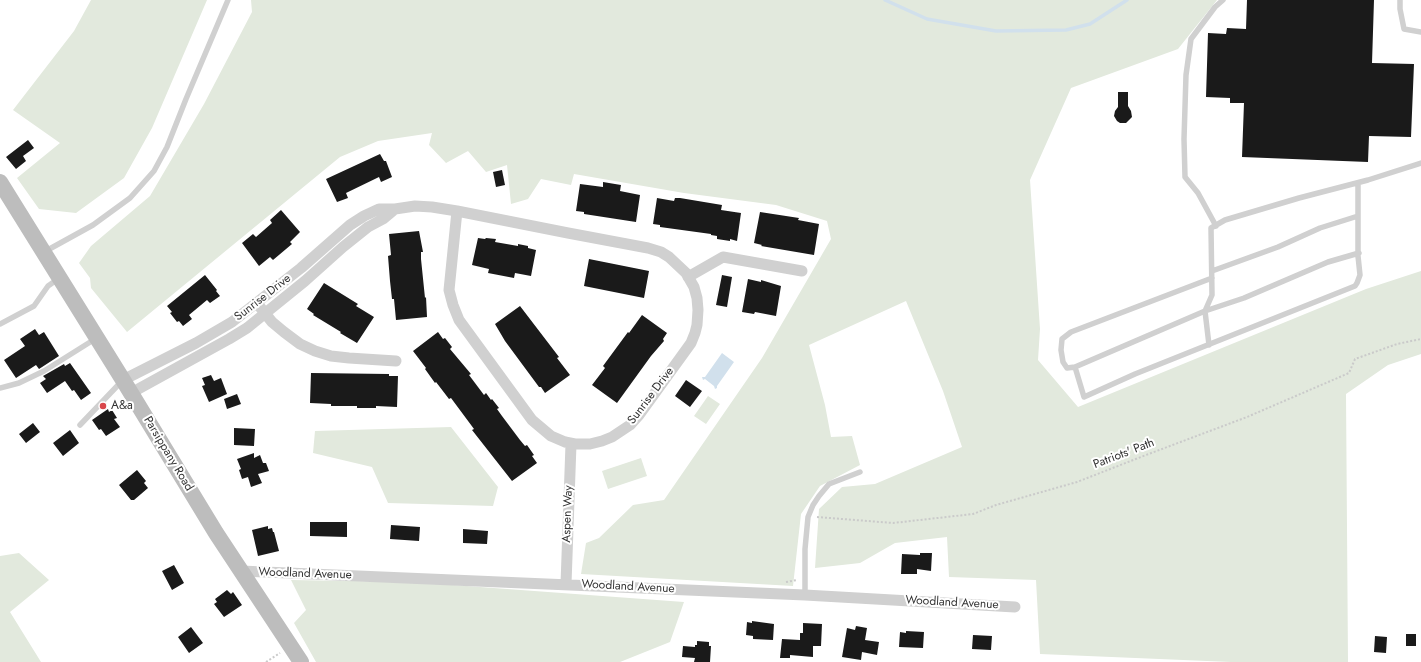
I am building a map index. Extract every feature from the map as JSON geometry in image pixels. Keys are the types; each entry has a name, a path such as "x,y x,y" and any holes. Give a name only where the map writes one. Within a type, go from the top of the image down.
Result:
{"main road":[{"name":"Parsippany Road","path":"0,182 216,533 301,662"}],"street":[{"name":"Sunrise Drive","path":"127,387 218,332 301,268 335,237 364,216 379,209 395,209 416,206 432,207 648,248 661,252 676,262 694,287 698,310 697,325 691,343 639,415 630,425 612,437 602,441 590,444 571,444 551,436 532,420 459,320 453,305 449,290 457,212"},
{"name":"Sunrise Drive","path":"127,387 229,339 247,328 305,281 343,247 368,227 384,219 395,209"},
{"path":"335,237 343,247"},
{"path":"688,277 723,257 802,271"},
{"path":"257,303 272,322 300,344 315,351 331,356 396,361"},
{"name":"Aspen Way","path":"566,584 571,444"},
{"name":"Woodland Avenue","path":"241,571 805,595 1015,607"}],"lane":[{"path":"44,252 93,225 130,198 154,171 168,147 186,99 228,0"},
{"path":"1216,226 1198,193 1185,177 1186,75 1191,39 1215,7 1223,0"},
{"path":"1400,0 1400,9 1404,29 1421,32"},
{"path":"1209,345 1205,311 1212,295 1211,228 1224,220 1299,198 1358,183 1421,163"},
{"path":"1075,367 1084,397 1135,374 1355,286 1360,275 1358,255 1358,183"},
{"path":"1212,271 1320,228 1358,216"},
{"path":"1212,278 1071,332 1062,340 1061,350 1063,362 1066,368 1075,367 1205,311 1244,298 1328,262 1358,255"},
{"path":"0,324 34,306 48,286 60,278"},
{"path":"0,388 20,383 97,338"},
{"path":"80,425 112,390 127,387"},
{"path":"805,595 805,549 808,517 813,505 818,496 829,484 860,472"}],"path":[{"name":"Patriots' Path","path":"814,516 893,523 973,514 996,505 1077,482 1247,417 1349,373 1355,359 1397,344 1421,339"},
{"path":"266,662 284,650"}],"shaded area":[{"path":"91,0 207,0 152,128 124,178 76,213 39,209 17,178 60,143 13,110 74,31"},
{"path":"251,0 1217,0 1178,49 1071,88 1030,180 1040,329 1038,360 1078,407 1366,289 1421,271 1421,354 1388,365 1346,394 1348,662 1231,662 1040,654 1036,580 949,577 947,537 895,543 860,563 815,568 819,509 842,487 875,484 962,447 943,391 906,301 809,345 825,405 831,437 852,436 860,465 820,486 801,514 793,586 581,574 586,543 599,538 633,505 664,500 762,358 831,239 827,221 776,205 684,193 574,174 571,185 541,179 528,199 511,204 507,165 486,172 468,151 446,163 429,145 432,133 378,141 340,157 127,332 91,288 90,278 79,263 91,246 150,196 204,104 252,12"},
{"path":"708,396 720,404 706,424 694,416"},
{"path":"451,427 498,487 493,506 388,503 372,467 313,453 315,431"},
{"path":"641,458 647,476 608,489 602,471"},
{"path":"19,553 49,580 10,612 41,662 0,662 0,556"},
{"path":"291,580 412,582 684,602 670,642 620,662 316,662 294,623 306,610"}],"water":[{"path":"722,353 734,362 715,389 714,386 705,379 703,380 702,377 705,377"}],"building":[{"path":"1247,0 1374,0 1372,63 1414,64 1411,137 1369,136 1368,162 1242,157 1244,103 1230,103 1230,98 1206,97 1208,33 1226,34 1227,28 1246,29"},
{"path":"1118,92 1128,92 1128,106 1132,117 1126,123 1120,123 1114,116 1118,107"},
{"path":"28,140 34,148 23,156 26,161 16,169 6,157"},
{"path":"380,154 384,161 386,161 392,177 381,182 379,177 346,193 348,198 337,202 326,179"},
{"path":"502,170 505,185 496,187 493,172"},
{"path":"603,182 621,185 620,191 640,195 636,222 584,214 584,212 576,211 580,184 603,187"},
{"path":"657,198 674,201 675,198 680,198 722,205 721,210 741,213 737,241 730,239 730,241 717,239 717,236 711,234 660,227 660,225 653,224"},
{"path":"281,210 300,232 290,242 292,244 273,260 270,257 259,266 242,243 253,234 256,237 272,223 270,220"},
{"path":"760,212 799,218 798,220 819,224 814,255 761,246 762,245 754,243"},
{"path":"419,231 423,252 421,252 421,259 427,317 396,320 394,299 392,299 390,281 388,256 391,255 389,234"},
{"path":"478,238 496,239 495,242 518,246 518,244 528,246 528,248 536,250 531,276 515,273 514,278 488,273 489,269 472,265"},
{"path":"589,259 649,271 644,298 584,286"},
{"path":"205,275 220,296 210,303 207,300 189,315 192,319 183,326 179,321 177,322 167,306"},
{"path":"722,275 732,277 727,307 716,305"},
{"path":"748,279 761,282 761,280 781,286 776,316 755,312 754,314 742,312"},
{"path":"324,283 358,304 356,306 374,317 357,343 313,315 314,314 307,309"},
{"path":"520,306 559,357 557,358 570,375 545,393 505,341 495,324"},
{"path":"642,315 667,333 663,339 664,341 651,356 617,403 592,385 605,368 603,366"},
{"path":"35,329 39,335 44,332 59,356 39,369 36,365 16,378 4,360 25,346 20,339"},
{"path":"438,332 452,347 450,349 471,374 469,375 484,395 486,393 491,400 492,399 499,408 497,409 520,440 525,446 527,445 534,455 532,456 537,463 512,481 472,430 474,429 451,398 449,399 436,382 435,383 413,351"},
{"path":"70,363 91,393 81,400 65,381 47,393 40,383 46,379 43,376 64,364 65,366"},
{"path":"311,373 389,374 389,376 398,376 397,407 376,406 376,408 357,408 357,406 331,406 331,404 310,403"},
{"path":"211,375 214,381 221,378 227,394 209,402 202,386 205,385 202,378"},
{"path":"686,380 702,391 690,407 675,396"},
{"path":"237,394 241,404 227,409 224,399"},
{"path":"108,409 109,412 112,410 117,418 114,419 120,427 106,436 101,429 99,430 92,420"},
{"path":"33,423 40,432 26,443 19,434"},
{"path":"234,428 255,429 254,446 234,445"},
{"path":"70,430 79,443 63,456 53,443"},
{"path":"254,453 254,458 260,455 263,463 266,463 269,471 258,474 262,483 251,487 248,477 242,479 239,470 241,469 237,459"},
{"path":"137,470 146,481 144,483 148,488 134,500 131,500 119,485"},
{"path":"310,522 347,522 347,537 310,536"},
{"path":"391,525 420,527 419,541 390,539"},
{"path":"268,526 268,529 272,528 274,532 279,551 258,556 252,530"},
{"path":"463,529 488,531 487,544 463,543"},
{"path":"920,553 932,553 931,571 917,569 917,574 901,574 902,554 920,555"},
{"path":"174,565 184,583 172,590 162,571"},
{"path":"227,590 231,594 233,592 242,605 224,617 214,604 217,602 215,599"},
{"path":"752,621 774,624 773,640 753,639 753,636 746,635 747,622 752,623"},
{"path":"803,623 822,624 821,646 813,646 813,657 790,655 790,658 780,658 782,639 800,640 800,633 803,633"},
{"path":"856,626 867,628 865,640 879,642 877,655 862,652 861,660 842,657 847,628 855,630"},
{"path":"191,627 203,643 189,653 178,637"},
{"path":"906,631 924,632 923,648 899,647 900,632 906,633"},
{"path":"1406,634 1416,634 1416,646 1406,646"},
{"path":"973,635 992,636 991,650 972,649"},
{"path":"1375,636 1387,637 1386,653 1374,652"},
{"path":"697,641 709,642 709,646 711,646 710,662 694,662 695,658 682,657 683,646 695,647 695,645 697,645"}],"waterway":[{"path":"885,0 927,19 996,31 1066,30 1090,24 1127,0"}],"place":[{"name":"A&a","path":"103,406"}]}
